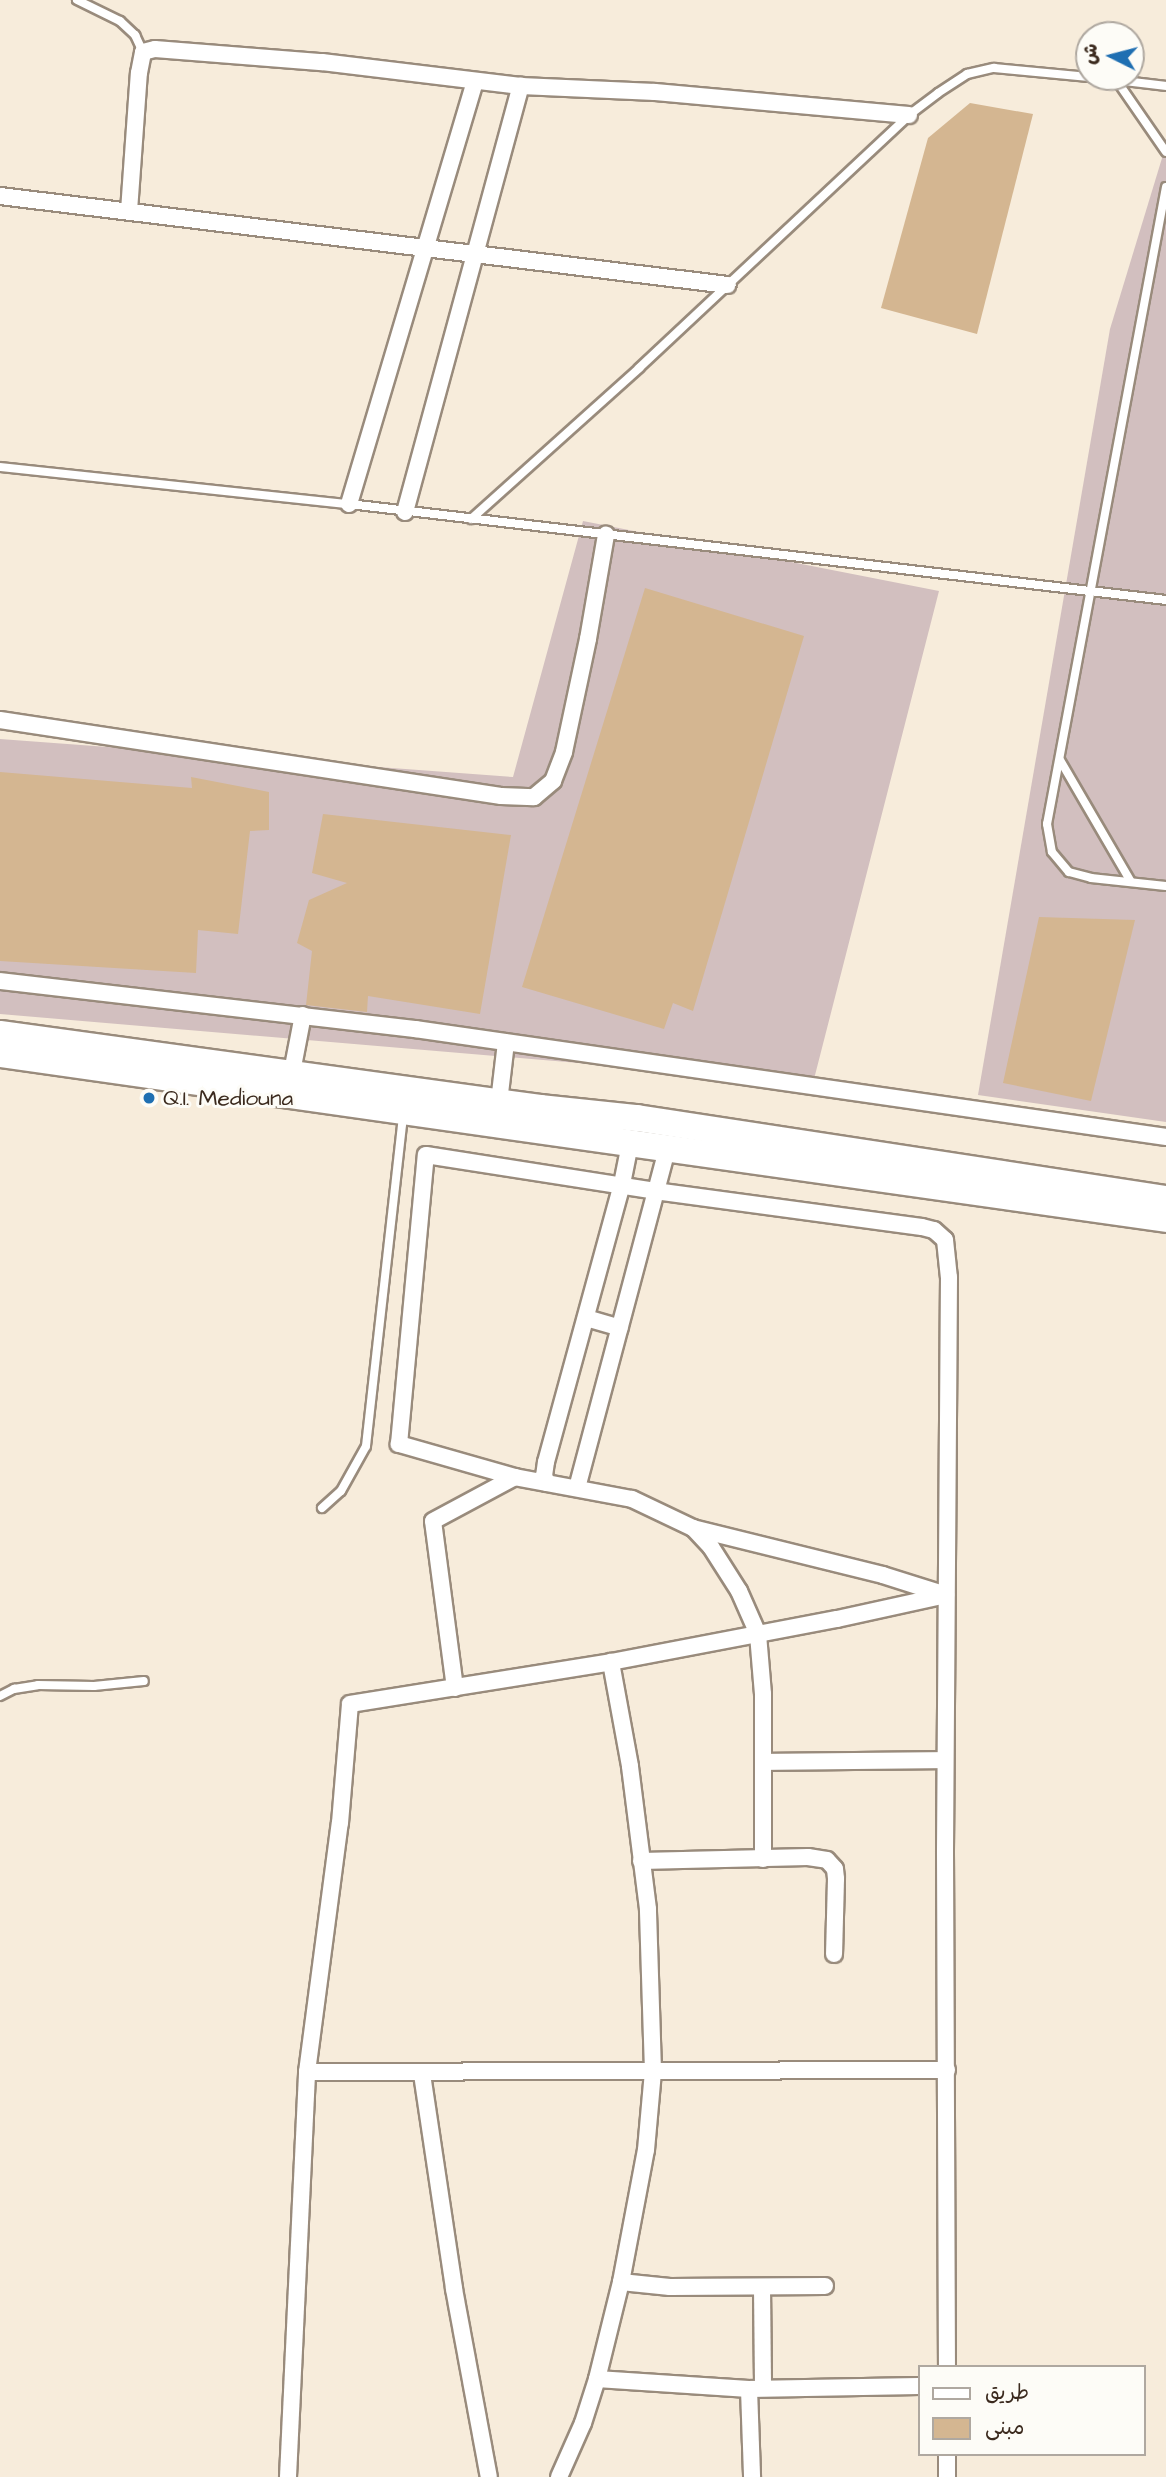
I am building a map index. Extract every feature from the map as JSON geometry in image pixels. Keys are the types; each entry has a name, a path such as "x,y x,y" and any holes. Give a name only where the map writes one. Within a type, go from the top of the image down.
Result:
{"highway":[{"path":"0,1034 499,1102 637,1118 1166,1199"},
{"path":"0,1054 1166,1219"}],"street":[{"path":"129,211 139,73 143,52 155,49 322,62 520,86 654,92 909,115"},
{"path":"349,504 475,81"},
{"path":"405,512 520,86"},
{"path":"0,196 728,285"},
{"path":"0,720 501,796 534,797 553,781 564,751 588,639 606,535"},
{"path":"0,981 506,1042 1166,1137"},
{"path":"292,1072 303,1016"},
{"path":"499,1102 506,1042"},
{"path":"547,1482 544,1477 546,1462 622,1184 629,1144"},
{"path":"577,1488 667,1149"},
{"path":"946,1595 883,1575 693,1528 632,1499 515,1477 399,1444 426,1155 655,1191 922,1227 943,1237 948,1253 948,1277 945,1760 947,2365"},
{"path":"586,1318 620,1328"},
{"path":"455,1688 433,1521 515,1477"},
{"path":"693,1528 725,1565 758,1634 764,1762 763,1859"},
{"path":"288,2477 307,2072 340,1823 350,1704 611,1662 946,1595"},
{"path":"559,2477 583,2423 597,2379 621,2282 646,2150 653,2071 652,1974 630,1766 611,1662"},
{"path":"764,1762 945,1760"},
{"path":"640,1861 808,1857 831,1862 836,1879 834,1954"},
{"path":"307,2072 422,2074 947,2070"},
{"path":"422,2074 454,2289 489,2477"},
{"path":"621,2282 670,2287 825,2286"},
{"path":"752,2477 762,2287"},
{"path":"597,2379 756,2388 918,2386"},
{"path":"947,2456 947,2477"}],"lane":[{"path":"76,0 120,21 135,35 143,52"},
{"path":"471,519 728,285 909,115 956,80 978,70 1010,69 1075,76"},
{"path":"1145,84 1166,86"},
{"path":"1124,91 1166,152"},
{"path":"1166,187 1047,824 1050,845 1058,862 1069,872 1080,876 1166,886"},
{"path":"0,467 349,504 1166,600"},
{"path":"1060,760 1131,882"},
{"path":"322,1508 341,1491 366,1446 403,1112"},
{"path":"0,1696 14,1689 38,1685 94,1686 144,1681"}],"shaded area":[{"path":"1166,145 1166,1122 978,1095 1110,329"},
{"path":"583,521 939,591 813,1083 0,1014 0,739 513,777"}],"building":[{"path":"970,103 1033,114 977,334 881,308 928,138"},
{"path":"645,588 804,636 693,1011 673,1003 664,1029 522,987"},
{"path":"0,772 192,788 191,777 269,792 269,830 250,831 238,934 198,930 196,973 0,961"},
{"path":"323,814 511,835 480,1014 368,996 367,1012 306,1005 312,951 297,943 309,900 347,883 312,873"},
{"path":"1039,917 1135,920 1091,1101 1003,1083"}],"place":[{"name":"Q.I. Mediouna","path":"149,1098"}]}
